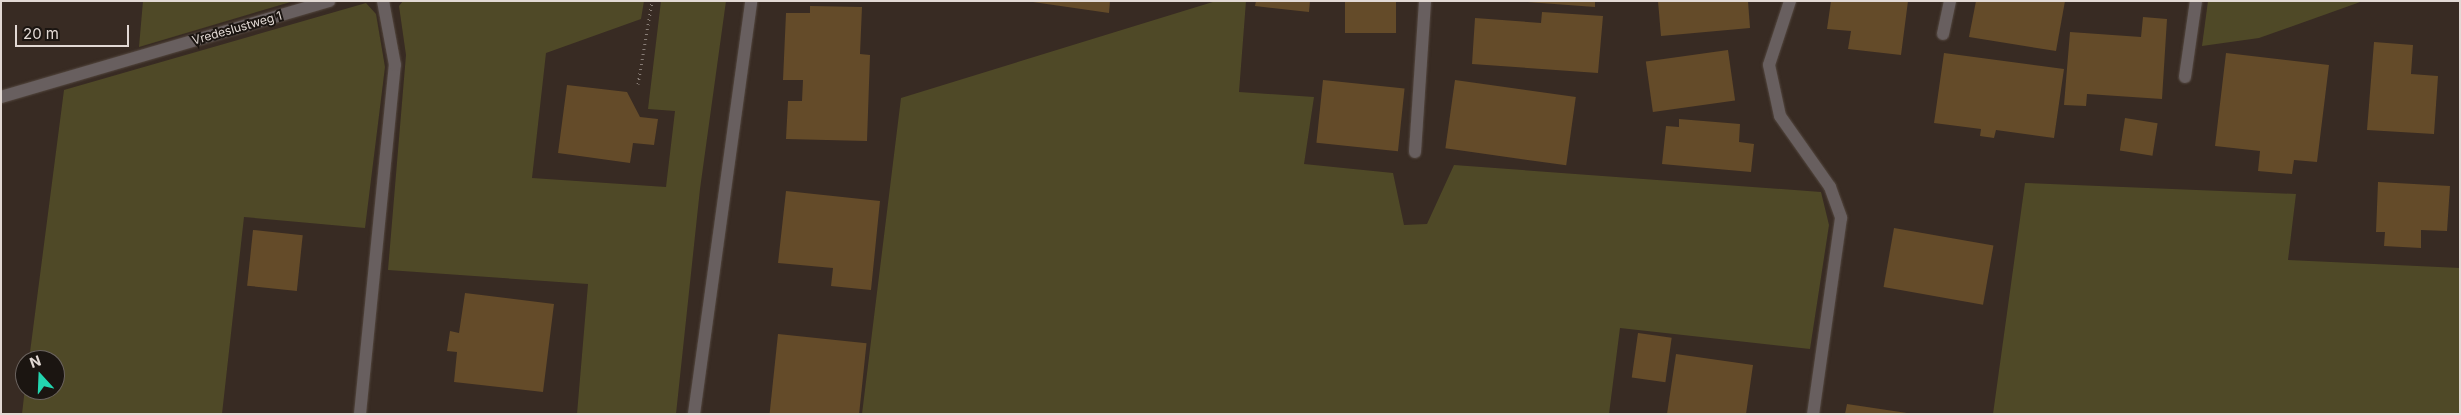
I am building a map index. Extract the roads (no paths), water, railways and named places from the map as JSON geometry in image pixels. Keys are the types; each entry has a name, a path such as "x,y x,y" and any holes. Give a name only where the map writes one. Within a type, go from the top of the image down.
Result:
{"street":[{"name":"Vredeslustweg 1","path":"1,97 329,1"},
{"path":"360,414 395,65 383,1"},
{"path":"694,414 751,1"},
{"path":"1415,152 1425,1"},
{"path":"1790,1 1769,65 1780,116 1830,187 1841,218 1813,414"},
{"path":"1943,34 1950,1"},
{"path":"2185,77 2196,1"}]}
